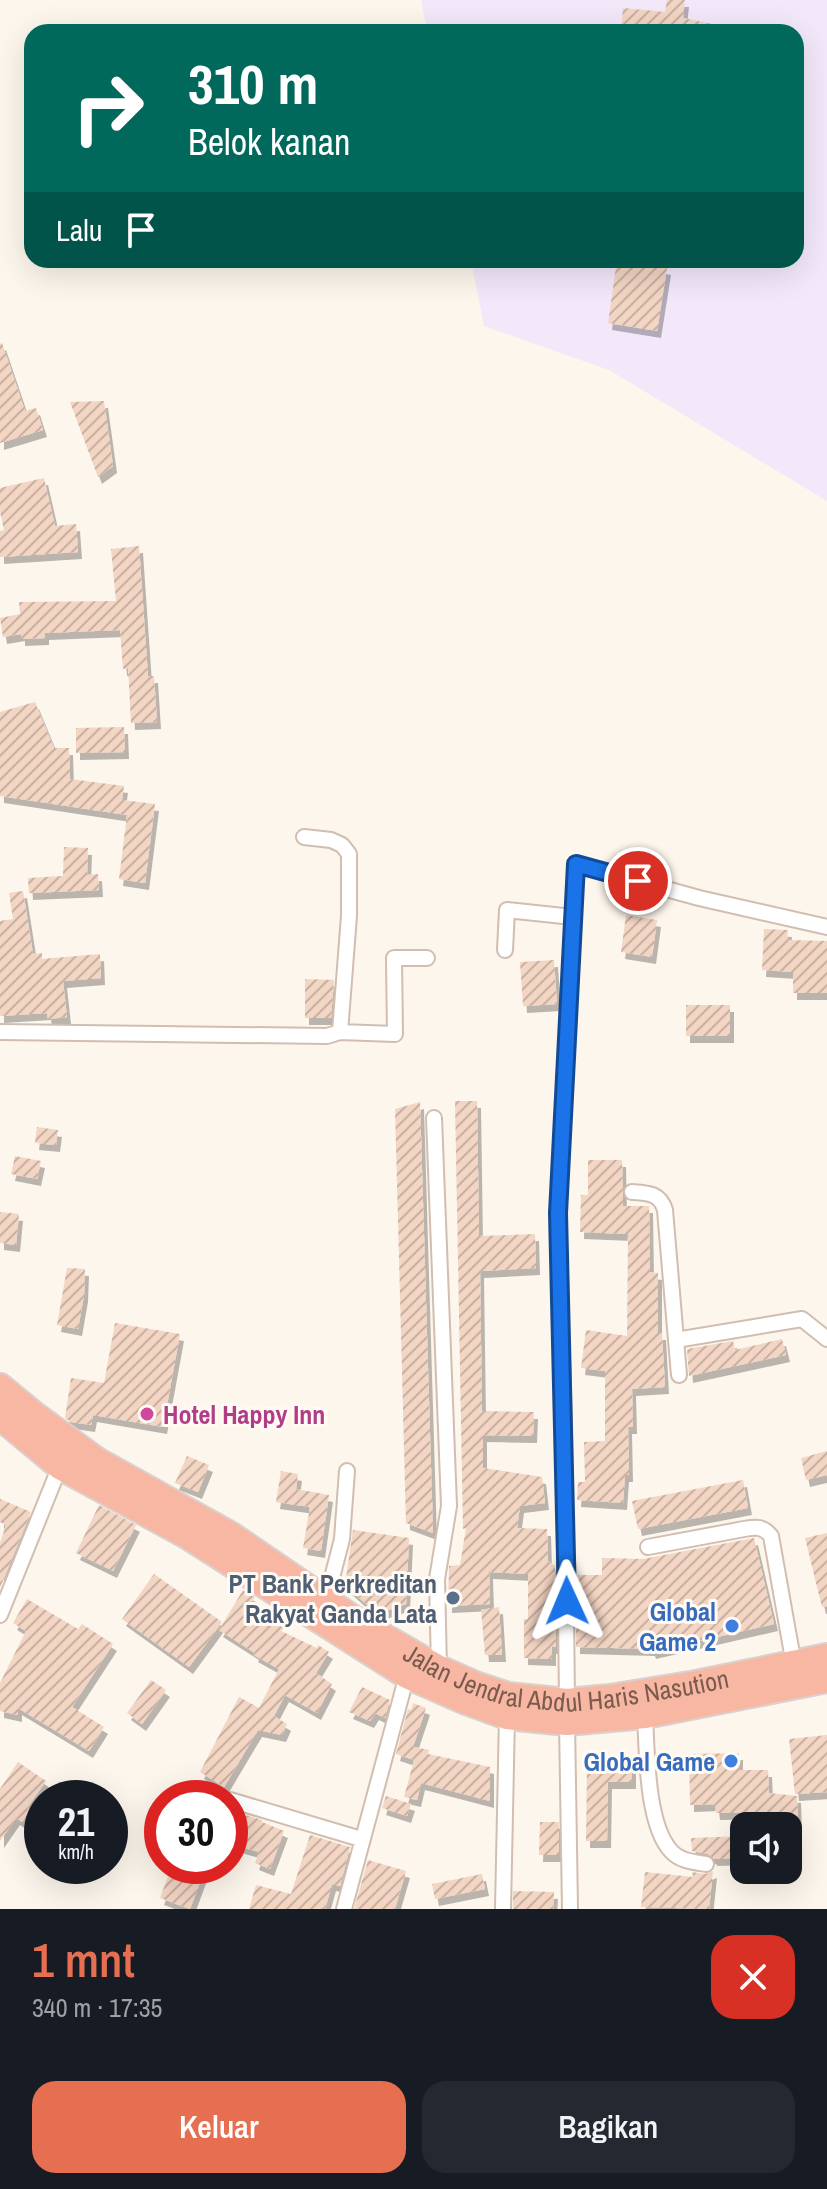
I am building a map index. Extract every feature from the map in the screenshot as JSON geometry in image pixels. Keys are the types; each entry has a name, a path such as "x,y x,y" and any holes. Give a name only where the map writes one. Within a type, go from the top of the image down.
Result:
{"highway":[{"name":"Jalan Jendral Abdul Haris Nasution","path":"0,1387 97,1461 194,1513 356,1621 439,1669 508,1696 567,1712 645,1715 697,1695 827,1657"},
{"name":"Jalan Jendral Abdul Haris Nasution","path":"0,1416 60,1466 187,1535 407,1675 507,1716 567,1712 827,1679"}],"street":[{"path":"304,837 331,840 342,845 349,854 349,916 340,1032"},
{"path":"570,1909 558,1213 576,864 699,898 827,927"},
{"path":"505,950 507,910 573,917"},
{"path":"0,1032 395,1034 394,958 427,958"},
{"path":"434,1118 449,1506 437,1579 439,1669"},
{"path":"632,1192 656,1196 662,1200 665,1210 679,1375"},
{"path":"676,1340 802,1319 827,1339"},
{"path":"0,1615 60,1466"},
{"path":"326,1601 342,1539 347,1471"},
{"path":"648,1547 744,1529 765,1529 771,1536 794,1665"},
{"path":"344,1909 407,1675"},
{"path":"645,1715 649,1784 660,1833 670,1851 685,1861 706,1864"},
{"path":"503,1909 507,1716"},
{"path":"248,1805 361,1839"}],"shaded area":[{"path":"421,0 827,0 827,501 609,370 484,326 473,268 804,268 804,24 426,24"}],"building":[{"path":"667,0 685,0 683,18 713,24 622,24 623,8 665,12"},
{"path":"616,268 667,268 657,331 608,323"},
{"path":"0,344 25,411 36,408 43,430 0,443"},
{"path":"104,401 113,466 98,477 70,402"},
{"path":"44,478 55,526 76,524 78,552 0,557 0,531 4,530 0,488"},
{"path":"139,546 148,676 154,676 157,722 131,723 128,668 123,669 120,630 45,633 45,638 21,639 21,634 3,637 0,618 20,614 19,602 116,601 111,549"},
{"path":"35,702 54,748 69,748 70,779 124,786 122,800 155,804 145,883 119,879 127,815 0,796 0,712"},
{"path":"124,727 125,752 76,753 76,728"},
{"path":"64,847 88,848 87,875 98,874 99,890 29,893 28,878 63,876"},
{"path":"23,891 33,954 42,953 42,959 100,954 101,978 63,981 67,1017 48,1019 47,1013 0,1016 0,921 13,919 9,893"},
{"path":"626,915 657,920 652,957 621,952"},
{"path":"764,929 788,930 787,940 827,941 827,993 793,993 793,972 762,970"},
{"path":"554,960 557,1004 523,1006 520,962"},
{"path":"305,979 334,980 331,1018 305,1018"},
{"path":"686,1005 730,1005 730,1036 686,1036"},
{"path":"455,1101 477,1101 479,1236 535,1234 536,1268 480,1271 482,1411 534,1412 533,1436 483,1435 483,1468 542,1477 545,1503 520,1506 517,1528 547,1529 548,1561 555,1566 556,1647 552,1647 552,1659 524,1658 528,1574 489,1572 490,1604 448,1606 449,1566 460,1565 466,1528 463,1529"},
{"path":"420,1102 433,1533 406,1523 395,1109"},
{"path":"37,1127 58,1130 56,1145 35,1143"},
{"path":"15,1156 41,1161 37,1179 11,1174"},
{"path":"588,1160 622,1160 623,1206 649,1206 650,1272 658,1273 658,1333 662,1333 665,1387 632,1389 633,1427 628,1427 629,1475 625,1475 623,1503 577,1500 578,1482 585,1482 584,1442 605,1441 605,1371 581,1368 586,1330 627,1336 628,1234 580,1232 581,1195 588,1195"},
{"path":"0,1212 19,1214 16,1245 0,1243"},
{"path":"67,1268 85,1269 78,1329 57,1325"},
{"path":"115,1323 180,1334 163,1427 93,1415 91,1425 65,1418 71,1378 104,1383"},
{"path":"782,1339 786,1355 689,1376 687,1349 733,1341 735,1350"},
{"path":"827,1451 827,1475 806,1480 801,1458"},
{"path":"187,1456 209,1465 198,1492 175,1483"},
{"path":"281,1471 298,1474 296,1489 329,1495 321,1551 303,1548 310,1507 276,1502"},
{"path":"743,1480 748,1508 638,1529 632,1501"},
{"path":"0,1499 31,1512 0,1588 0,1543 6,1525 0,1522"},
{"path":"99,1505 136,1525 113,1571 76,1553"},
{"path":"353,1530 409,1538 406,1604 377,1614 345,1585"},
{"path":"827,1533 827,1606 822,1607 805,1538"},
{"path":"754,1538 774,1624 652,1652 651,1649 576,1647 576,1575 602,1575 602,1558 643,1559"},
{"path":"154,1574 222,1622 189,1667 122,1619"},
{"path":"243,1590 255,1597 246,1609 284,1628 281,1631 329,1652 316,1673 332,1684 317,1713 285,1695 274,1716 287,1724 282,1735 258,1730 228,1780 213,1780 200,1772 239,1697 259,1708 279,1669 219,1630"},
{"path":"27,1599 78,1629 82,1624 113,1644 72,1707 104,1727 89,1751 18,1708 18,1715 0,1711 0,1683 26,1631 13,1623"},
{"path":"499,1607 502,1655 485,1655 481,1610"},
{"path":"151,1680 166,1690 142,1724 127,1713"},
{"path":"362,1687 390,1700 385,1718 375,1713 370,1721 349,1712"},
{"path":"413,1703 426,1708 413,1747 429,1750 428,1754 490,1767 490,1801 421,1783 417,1800 404,1797 414,1760 396,1754 408,1709 411,1710"},
{"path":"827,1735 827,1792 795,1794 789,1739"},
{"path":"739,1753 739,1770 768,1770 769,1793 797,1796 798,1812 716,1813 715,1804 690,1805 689,1754"},
{"path":"632,1758 632,1782 608,1782 607,1841 586,1841 587,1763 616,1763 616,1759"},
{"path":"18,1762 45,1780 24,1780 24,1819 22,1822 16,1818 0,1841 0,1789"},
{"path":"386,1796 411,1804 407,1816 382,1808"},
{"path":"248,1816 284,1831 270,1869 255,1863 259,1852 248,1849"},
{"path":"540,1822 559,1822 559,1855 539,1855"},
{"path":"310,1835 350,1847 340,1886 332,1884 325,1909 249,1909 256,1885 291,1894"},
{"path":"730,1837 730,1858 714,1859 708,1854 692,1851 691,1838"},
{"path":"368,1860 406,1871 395,1909 354,1909"},
{"path":"713,1871 709,1909 641,1907 645,1872 693,1877 692,1872 705,1874"},
{"path":"482,1874 485,1889 435,1899 432,1884"},
{"path":"165,1884 199,1884 190,1909 160,1898"},
{"path":"513,1891 554,1892 553,1909 513,1909"}],"place":[{"name":"Hotel Happy Inn","path":"147,1414"},
{"name":"PT Bank Perkreditan Rakyat Ganda Lata","path":"453,1598"},
{"name":"Global Game 2","path":"732,1626"},
{"name":"Global Game","path":"731,1761"}],"route":[{"path":"567,1601 558,1213 576,864 638,881"}]}
